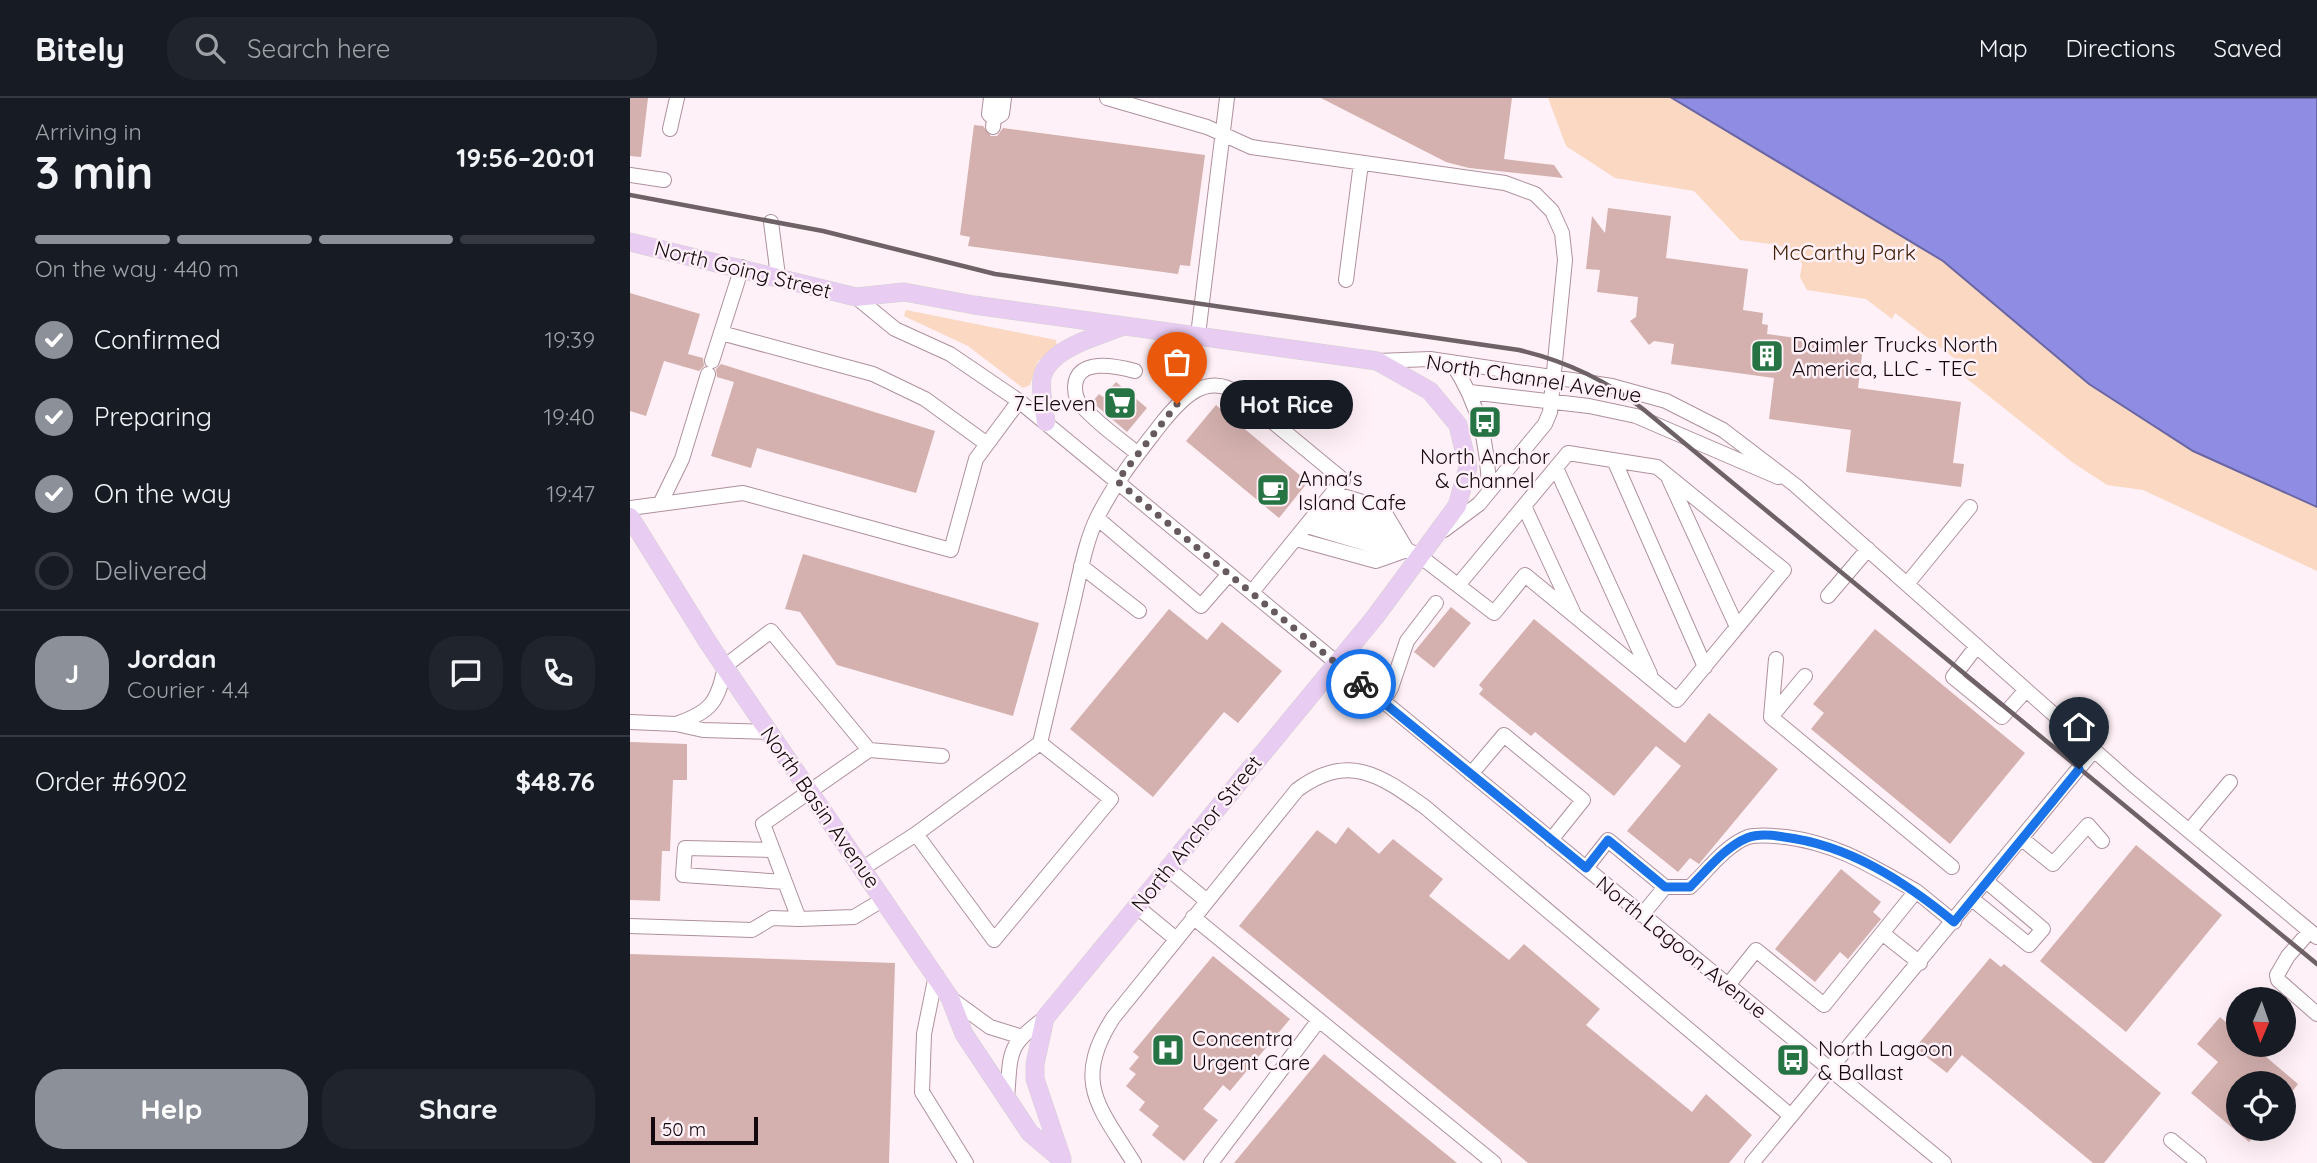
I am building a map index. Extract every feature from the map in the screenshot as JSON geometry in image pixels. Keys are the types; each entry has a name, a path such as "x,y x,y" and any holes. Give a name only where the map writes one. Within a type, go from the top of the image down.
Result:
{"main road":[{"name":"North Going Street","path":"630,242 742,267 856,297"},
{"name":"North Channel Avenue","path":"856,297 904,292 1377,361"},
{"path":"1046,422 1042,380 1050,362 1071,349 1124,326"},
{"name":"North Anchor Street","path":"1061,1162 1035,1079 1035,1064 1045,1018 1337,662 1414,554 1440,533 1457,506 1466,482 1468,467 1463,437 1451,412 1430,391 1377,361"},
{"name":"North Basin Avenue","path":"630,517 724,666 936,975 950,998 964,1034 1030,1133 1061,1162"}],"street":[{"path":"671,98 670,129 677,98"},
{"path":"991,98 989,114 994,123 1002,114 1004,98"},
{"name":"North Anchor Street","path":"1107,98 1174,116 1222,133 1251,147 1505,183 1535,194 1552,211 1563,233 1565,260 1551,402 1545,424 1479,504 1440,533"},
{"path":"1198,335 1227,98"},
{"path":"1346,280 1361,163"},
{"path":"630,175 664,180"},
{"path":"771,222 778,276"},
{"path":"660,504 682,459 742,267"},
{"name":"North Lagoon Avenue","path":"856,297 895,329 961,360 1046,422 1944,1163"},
{"path":"721,333 873,374 925,399 987,444"},
{"name":"North Channel Avenue","path":"1377,361 1430,359 1627,389 1684,409 1734,437 1795,485 2094,750 2314,934"},
{"path":"1452,363 1470,392 1486,442 1489,492"},
{"path":"1135,371 1090,366 1077,378 1075,387 1082,407 1138,454"},
{"path":"863,868 916,834 1040,743 1082,566 1097,518 1117,481 1177,404 1193,390 1212,385 1231,388 1343,480 1252,592"},
{"path":"1470,392 1606,409 1651,421 1795,485"},
{"path":"630,508 743,493 951,550 976,459 1019,401"},
{"path":"1320,509 1373,532 1414,554 1459,584 1494,613 1525,575 1677,699 1784,570 1657,467 1568,453 1459,584"},
{"path":"1614,460 1704,667"},
{"path":"1556,468 1652,679"},
{"path":"1668,475 1737,627"},
{"path":"1524,506 1575,616"},
{"path":"1907,584 1970,507"},
{"path":"1320,509 1382,508 1414,554"},
{"path":"1097,518 1201,606 1229,574"},
{"path":"1296,539 1376,561 1414,554"},
{"path":"1829,596 1868,549"},
{"path":"1082,566 1139,611"},
{"path":"1383,701 1391,688 1407,640 1436,603"},
{"path":"676,724 703,714 710,707 721,684 724,666 771,631 869,750"},
{"path":"1978,646 1953,677 2002,717 2026,690"},
{"path":"1771,717 1776,659"},
{"path":"1771,717 1805,676"},
{"path":"1771,717 1952,867"},
{"path":"630,722 676,724 703,730 769,732"},
{"path":"1471,774 1504,735 1583,800 1551,839"},
{"path":"916,834 994,940 1111,799 1040,743"},
{"path":"799,919 763,824 869,750 942,756"},
{"path":"1752,1163 2094,750"},
{"path":"1134,1163 1102,1111 1091,1084 1092,1066 1100,1039 1113,1018 1297,790 1316,776 1333,771 1360,770 1386,779 1425,807 1791,1116"},
{"path":"2189,831 2230,782"},
{"path":"2022,839 2053,864 2088,825 2102,841"},
{"path":"1586,868 1608,840 1665,887 1690,887 1732,847 1749,837 1776,836 1817,841 1842,849 1916,891 1954,922"},
{"path":"773,850 684,848 683,875 785,882"},
{"path":"1167,868 1207,901"},
{"path":"1972,899 2029,945 2043,929 1986,881"},
{"path":"1642,915 1665,887"},
{"path":"1728,985 1756,950 1824,1005 1916,891"},
{"path":"630,926 752,930 772,918 854,917 884,898"},
{"path":"1136,906 1176,939"},
{"path":"1194,917 1494,1163"},
{"path":"1882,933 1920,963"},
{"path":"2314,934 2288,956 2277,975 2278,980 2317,1014"},
{"path":"936,975 924,1034 922,1092 966,1163"},
{"path":"950,998 990,1027 1019,1036"},
{"path":"1007,1098 1012,1050 1019,1036 1045,1018"},
{"path":"1212,1163 1319,1020"},
{"path":"2171,1140 2199,1163"}],"green space":[{"name":"McCarthy Park","path":"1548,98 1672,98 1943,261 2089,384 2193,451 2317,507 2317,571 2143,490 2107,485 2072,462 1966,378 1959,372 1958,361 1895,313 1892,319 1866,299 1807,290 1800,277 1802,264 1798,256 1778,245 1740,240 1694,191 1615,178 1566,146"},
{"path":"906,310 1056,340 1057,346 1038,361 1030,385 1023,388 968,346 904,316"}],"shaded area":[{"path":"1672,98 2317,98 2317,507 2193,451 2089,384 1943,261"}],"building":[{"path":"630,98 648,98 641,157 630,156"},
{"path":"1321,98 1512,98 1504,159 1554,165 1563,178 1469,168 1446,162"},
{"path":"974,125 983,126 991,136 997,136 1003,128 1205,155 1190,266 1180,265 1178,274 968,246 970,237 960,235"},
{"name":"Daimler Trucks North America, LLC - TEC","path":"1608,208 1671,216 1666,258 1748,269 1743,310 1763,313 1762,324 1768,325 1767,334 1863,347 1858,388 1961,402 1953,463 1964,464 1961,487 1846,472 1851,430 1769,419 1774,378 1671,364 1674,344 1654,341 1649,345 1630,321 1636,317 1638,297 1597,292 1600,270 1586,269 1592,216 1605,233"},
{"path":"630,293 700,314 688,354 703,358 704,366 699,371 664,361 646,416 630,411"},
{"path":"721,364 935,431 916,493 757,448 751,468 711,456 734,382 717,377 716,369"},
{"path":"1116,382 1147,408 1127,432 1092,402 1099,394 1103,397"},
{"path":"1216,405 1308,482 1279,518 1186,441"},
{"path":"803,554 1039,623 1013,716 837,665 800,612 785,609"},
{"path":"1451,607 1471,623 1434,668 1414,652"},
{"path":"1169,609 1207,640 1222,622 1282,671 1238,723 1224,712 1153,797 1070,729"},
{"path":"1534,619 1685,743 1709,713 1778,769 1699,864 1690,858 1678,872 1627,831 1681,766 1656,746 1614,796 1535,732 1531,736 1479,694 1483,689 1479,685"},
{"path":"1875,629 2025,753 1950,844 1811,729 1824,713 1813,704"},
{"path":"630,742 687,744 687,780 673,780 670,851 662,851 660,901 630,900"},
{"path":"1348,827 1379,854 1393,839 1443,879 1429,896 1509,960 1524,944 1600,1009 1586,1025 1692,1112 1706,1094 1752,1135 1729,1163 1528,1163 1239,926 1317,830 1336,844"},
{"path":"2136,845 2222,915 2126,1032 2040,961"},
{"path":"1841,869 1881,902 1873,912 1881,919 1848,959 1840,952 1815,982 1775,949"},
{"path":"630,954 895,963 889,1163 630,1163"},
{"path":"1213,956 1290,1019 1230,1091 1223,1085 1203,1109 1218,1120 1184,1161 1152,1135 1159,1126 1139,1110 1145,1102 1126,1086 1136,1074 1129,1069 1139,1057 1133,1052"},
{"path":"1990,958 2001,967 2004,964 2161,1093 2104,1163 2093,1163 1962,1055 1947,1073 1915,1048"},
{"path":"2220,1017 2226,1022 2226,1057 2266,1057 2283,1071 2226,1071 2226,1123 2191,1093 2218,1062 2197,1044"},
{"path":"1324,1054 1457,1163 1234,1163"}],"railway":[{"path":"630,195 823,231 995,274 1519,350 1584,372 1643,409 2317,964"}],"way so far":[{"path":"1177,404 1117,481 1361,684"}],"place":[{"name":"Daimler Trucks North America, LLC - TEC","path":"1767,356"},
{"name":"7-Eleven","path":"1120,403"},
{"name":"Hot Rice","path":"1177,404"},
{"name":"North Anchor & Channel","path":"1485,422"},
{"name":"Anna's Island Cafe","path":"1273,490"},
{"name":"Concentra Urgent Care","path":"1168,1050"},
{"name":"North Lagoon & Ballast","path":"1793,1060"}],"route":[{"path":"1361,684 1586,868 1608,840 1665,887 1690,887 1732,847 1749,837 1776,836 1817,841 1842,849 1916,891 1954,922 2079,769"}]}
